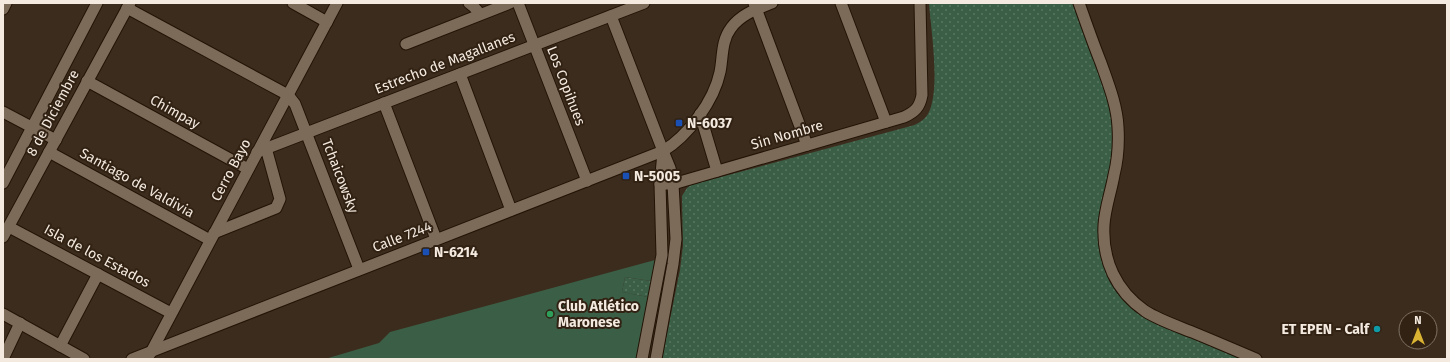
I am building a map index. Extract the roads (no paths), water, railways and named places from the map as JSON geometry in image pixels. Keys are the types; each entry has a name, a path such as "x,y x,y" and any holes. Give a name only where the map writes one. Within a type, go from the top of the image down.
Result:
{"street":[{"path":"3,9 6,3"},
{"name":"8 de Diciembre","path":"3,183 97,3"},
{"path":"293,3 327,22"},
{"name":"Cerro Bayo","path":"150,355 248,169 262,150 288,95 337,3"},
{"path":"469,3 480,14"},
{"path":"406,44 510,3"},
{"name":"Los Copihues","path":"518,3 587,180"},
{"name":"Estrecho de Magallanes","path":"262,150 644,3"},
{"path":"663,151 680,138 700,114 716,86 720,73 723,50 730,29 742,16 755,6 772,3"},
{"path":"841,3 886,122"},
{"name":"Sin Nombre","path":"660,184 673,184 910,114 919,107 922,95 920,3"},
{"path":"1079,3 1111,91 1118,126 1117,158 1104,226 1106,258 1112,274 1131,300 1146,311 1256,359"},
{"path":"129,6 288,95"},
{"name":"8 de Diciembre","path":"3,238 129,6"},
{"path":"755,6 807,145"},
{"path":"611,16 670,168 673,184 675,252 656,359"},
{"path":"460,74 511,210"},
{"name":"Chimpay","path":"88,81 248,169"},
{"name":"Tchaicowsky","path":"288,95 295,104 307,132 359,269"},
{"path":"384,103 436,239"},
{"path":"3,112 56,140"},
{"path":"700,114 717,171"},
{"path":"212,237 276,208 280,199 262,150"},
{"path":"642,359 662,255 660,184 663,151"},
{"name":"Calle 7244","path":"132,359 150,355 359,269 663,151"},
{"name":"Santiago de Valdivia","path":"49,152 212,237"},
{"name":"Isla de los Estados","path":"9,227 171,313"},
{"path":"60,346 98,274"},
{"path":"3,314 84,359"},
{"path":"3,359 20,323"}],"place":[{"name":"N-6037","path":"679,123"},
{"name":"N-5005","path":"626,176"},
{"name":"N-6214","path":"426,252"},
{"name":"Club Atlético Maronese","path":"550,314"},
{"name":"ET EPEN - Calf","path":"1377,329"}]}
